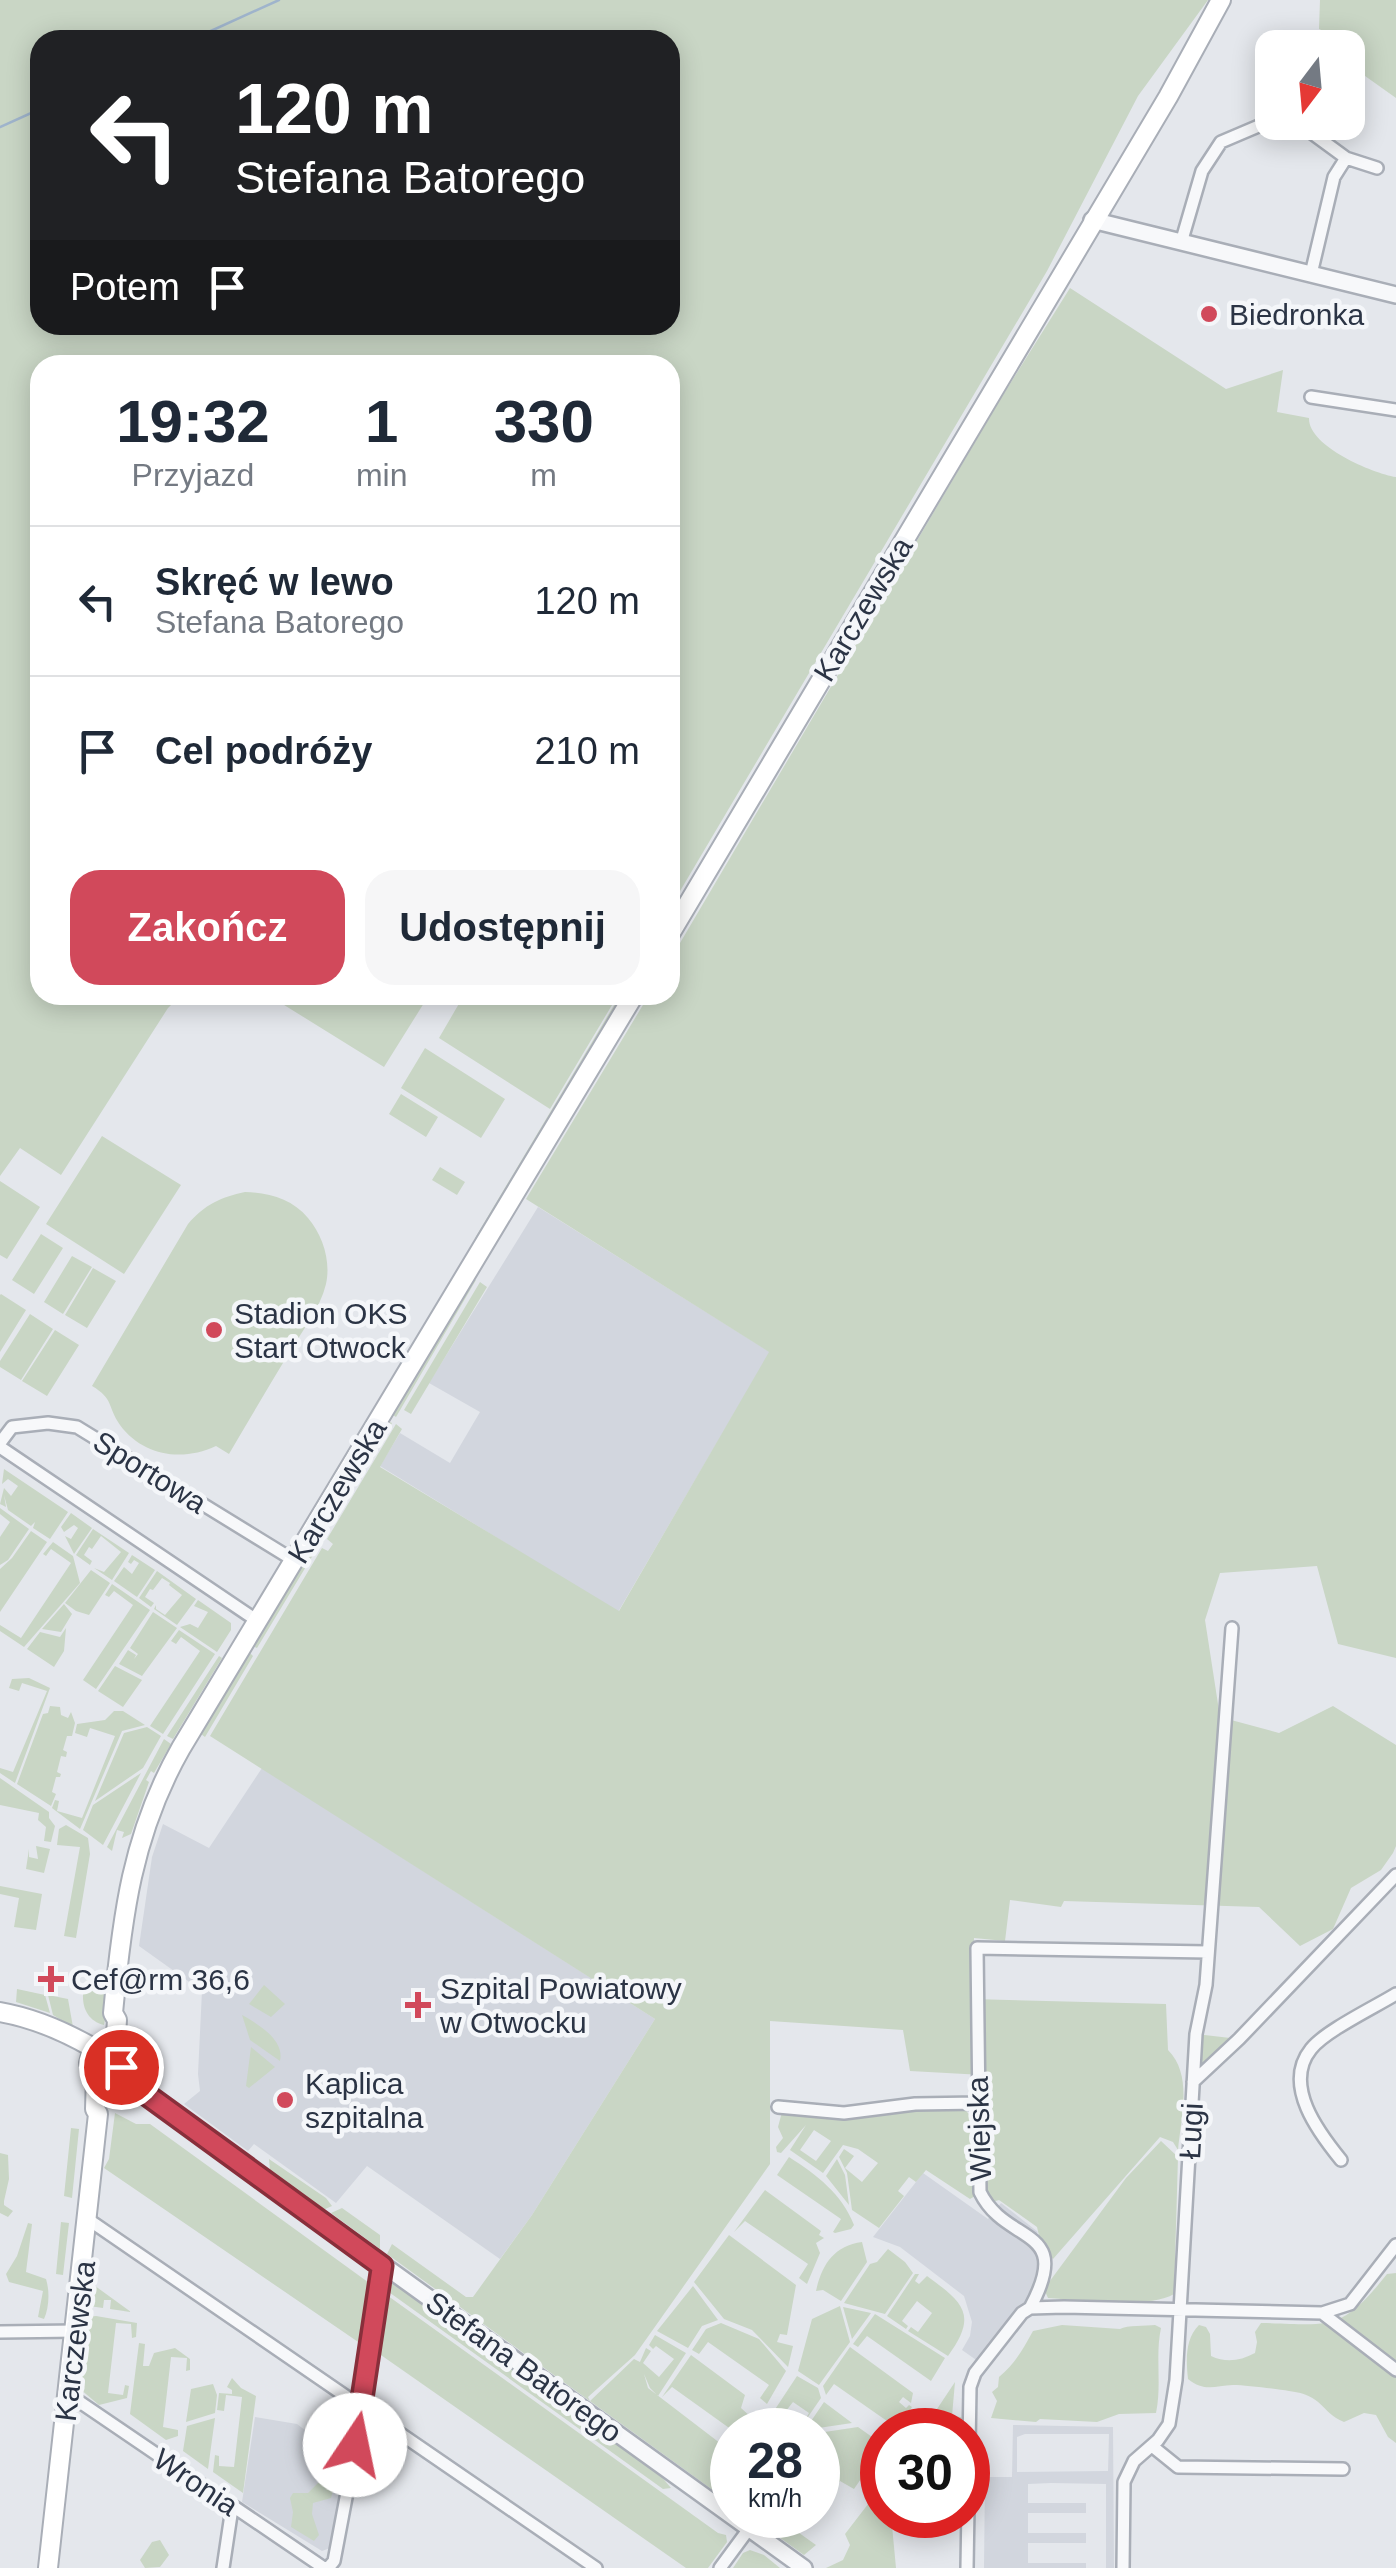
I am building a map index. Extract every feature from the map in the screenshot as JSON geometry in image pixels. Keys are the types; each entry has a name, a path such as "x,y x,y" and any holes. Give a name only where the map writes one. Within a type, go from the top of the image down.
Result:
{"main road":[{"name":"Karczewska","path":"680,917 1160,111 1221,0"},
{"name":"Karczewska","path":"48,2568 89,2220 98,2114 95,2108 117,2020 113,2014 128,1888 148,1813 181,1748 628,1005"},
{"path":"0,2012 33,2020 105,2063"}],"street":[{"path":"1181,243 1202,171 1222,142 1268,122 1301,125 1346,158 1377,168"},
{"path":"1311,274 1334,176 1346,158"},
{"path":"1092,220 1396,294"},
{"path":"1310,397 1396,410"},
{"name":"Sportowa","path":"0,1445 12,1427 48,1423 77,1427 295,1561"},
{"path":"0,1445 259,1622"},
{"name":"Ługi","path":"1182,2310 1196,2034 1208,1952 1232,1628"},
{"path":"1194,2082 1396,1875"},
{"name":"Wiejska","path":"1030,2308 1044,2282 1046,2262 1038,2247 989,2206 980,2192 977,1948 1208,1952"},
{"path":"1342,2160 1314,2128 1308,2114 1302,2081 1304,2062 1315,2044 1396,1994"},
{"name":"Stefana Batorego","path":"105,2063 139,2094 147,2095 710,2503"},
{"path":"778,2107 844,2112 916,2104 978,2104"},
{"path":"89,2220 596,2568"},
{"path":"970,2408 975,2373 1010,2326 1030,2308 1322,2314 1350,2304 1396,2246"},
{"path":"326,2568 334,2561 363,2408 382,2266"},
{"path":"1123,2568 1122,2492 1130,2467 1158,2440 1172,2416 1182,2310"},
{"path":"1322,2314 1396,2370"},
{"path":"0,2332 76,2331"},
{"name":"Wronia","path":"68,2394 326,2568"},
{"path":"1152,2446 1178,2467 1343,2469"},
{"path":"223,2568 232,2508"},
{"path":"720,2568 742,2538"},
{"name":"Stefana Batorego","path":"760,2538 804,2568"},
{"path":"968,2538 968,2568"}],"shaded area":[{"path":"538,1207 770,1352 618,1612 380,1466 400,1433 450,1463 480,1412 429,1383"},
{"name":"Szpital Powiatowy w Otwocku","path":"262,1768 655,2019 532,2215 500,2259 367,2166 336,2203 254,2144 248,2151 184,2104 200,2091 202,1991 139,1946 152,1857 163,1824 209,1848"},
{"path":"923,2173 988,2219 1001,2203 1038,2232 1028,2245 1042,2257 1030,2308 982,2364 962,2350 972,2322 964,2296 900,2247 873,2237"},
{"path":"255,2417 297,2424 344,2460 330,2548 322,2551 242,2502"},
{"path":"1013,2425 1113,2427 1114,2568 1106,2568 1106,2484 1051,2483 1028,2484 1028,2503 1086,2503 1086,2513 1028,2513 1028,2533 1086,2533 1086,2543 1028,2543 1028,2563 1086,2563 1086,2568 984,2568 984,2538 990,2538 990,2477 1012,2477","holes":["1109,2434 1108,2471 1017,2472 1017,2437"]}],"green space":[{"path":"0,0 1208,0 1138,96 1047,271 680,891 680,355 30,355 30,1005 171,1005 61,1175 20,1148 0,1176"},
{"path":"1320,0 1396,0 1396,98 1365,76 1365,30 1319,29"},
{"path":"1051,274 680,907 680,898"},
{"path":"1070,288 1226,389 1283,370 1277,412 1309,418 1311,428 1330,448 1358,464 1396,477 1396,1658 1338,1644 1317,1566 1220,1573 1205,1620 1220,1717 1279,1733 1333,1706 1396,1745 1396,1846 1381,1870 1351,1888 1333,1929 1300,1946 1259,1907 1064,1901 1061,1907 1010,1900 1005,1941 974,1938 972,1999 1166,2004 1168,2050 1176,2060 1183,2084 1178,2150 1173,2142 1160,2137 1053,2259 1040,2240 1037,2227 999,2200 992,2202 987,2194 983,2075 910,2071 903,2030 770,2021 770,2164 635,2355 588,2397 590,2401 634,2359 640,2362 646,2348 651,2351 643,2363 659,2377 674,2359 649,2345 655,2335 686,2353 658,2396 710,2436 710,2488 387,2254 392,2244 466,2297 473,2297 532,2215 655,2019 210,1736 322,1548 328,1551 333,1544 327,1539 396,1424 402,1429 380,1467 619,1611 769,1352 526,1199 643,1005 680,1005 680,943 998,403"},
{"path":"284,1005 423,1005 384,1067"},
{"path":"458,1005 612,1005 550,1109 439,1038"},
{"path":"614,1005 622,1005 481,1242 475,1238"},
{"path":"425,1048 505,1099 481,1138 401,1088"},
{"path":"401,1094 438,1117 426,1137 389,1114"},
{"path":"102,1136 181,1185 124,1274 46,1224"},
{"path":"440,1167 465,1182 457,1195 432,1180"},
{"path":"0,1181 40,1207 7,1259 0,1255"},
{"name":"Stadion OKS Start Otwock","path":"245,1192 280,1198 308,1218 322,1241 326,1258 323,1293 229,1454 216,1446 177,1455 152,1449 129,1435 107,1399 92,1386 188,1224 214,1203"},
{"path":"41,1234 63,1248 34,1294 12,1280"},
{"path":"72,1256 92,1267 63,1314 44,1302"},
{"path":"93,1268 116,1281 87,1328 65,1315"},
{"path":"476,1280 396,1417 393,1415 469,1281"},
{"path":"480,1282 487,1287 411,1414 404,1410"},
{"path":"0,1295 26,1310 0,1352"},
{"path":"30,1314 53,1329 21,1380 0,1367 0,1361"},
{"path":"55,1330 79,1345 47,1396 22,1381"},
{"path":"387,1421 392,1423 323,1536 321,1531"},
{"path":"4,1469 68,1512 50,1539 33,1528 35,1522 31,1526 8,1510 4,1495 6,1507 0,1504 4,1488 11,1496 18,1486 8,1479 2,1484"},
{"path":"0,1508 29,1529 8,1560 0,1565 0,1537 10,1522 0,1514"},
{"path":"71,1513 92,1528 74,1554 65,1536 71,1539 78,1528 74,1525 64,1532 61,1527"},
{"path":"93,1529 129,1553 112,1580 94,1568 104,1572 121,1552 101,1536 84,1555 92,1561 90,1565 76,1555"},
{"path":"31,1531 47,1542 0,1612 0,1569"},
{"path":"53,1542 73,1556 80,1583 24,1647 0,1631 0,1625 21,1638 71,1563 51,1549 46,1556 43,1554"},
{"path":"319,1545 257,1648 252,1646 311,1547"},
{"path":"132,1555 155,1570 137,1597 114,1581 124,1567 132,1574 139,1563 128,1562"},
{"path":"91,1570 110,1583 89,1615 65,1603"},
{"path":"157,1571 196,1599 177,1625 154,1609 156,1605 165,1615 182,1595 170,1583 162,1578 150,1589 145,1597 154,1603 151,1607 139,1598"},
{"path":"112,1584 150,1610 96,1689 83,1680 133,1605 114,1591 109,1597 105,1595"},
{"path":"198,1600 231,1623 231,1630 217,1652 180,1627 190,1624 198,1628 208,1612 194,1606"},
{"path":"64,1604 72,1614 61,1632 42,1629"},
{"path":"153,1612 177,1628 142,1676 119,1664 128,1650 136,1655 134,1659 138,1654 130,1648"},
{"path":"66,1628 64,1651 54,1667 27,1649 40,1632 60,1637"},
{"path":"179,1630 215,1654 163,1734 150,1726 200,1651 181,1637 176,1644 171,1641"},
{"path":"248,1651 253,1656 205,1737 202,1728"},
{"path":"219,1656 222,1658 173,1739 167,1736"},
{"path":"115,1666 142,1680 123,1707 98,1691"},
{"path":"29,1678 50,1688 15,1783 0,1773 0,1768 13,1772 47,1691 22,1683 19,1691 9,1688 12,1679"},
{"path":"50,1706 60,1707 61,1715 68,1718 71,1712 75,1723 63,1750 66,1757 61,1756 57,1772 61,1774 56,1777 51,1806 17,1784 43,1714 48,1713"},
{"path":"114,1711 123,1711 145,1725 122,1731 80,1829 52,1808 55,1800 59,1801 57,1811 82,1818 115,1736 90,1728 87,1737 75,1733 77,1724 105,1720"},
{"path":"147,1727 161,1736 143,1768 95,1801 124,1733"},
{"path":"164,1739 171,1744 146,1780 149,1782 131,1834 122,1838 124,1832 117,1830 112,1851 107,1847"},
{"path":"141,1773 103,1845 83,1830 93,1805"},
{"path":"0,1778 49,1812 55,1826 51,1842 44,1841 46,1827 38,1820 39,1813 0,1805"},
{"path":"66,1825 88,1838 90,1854 76,1938 64,1936 80,1847 57,1845 59,1829"},
{"path":"36,1846 50,1849 44,1873 26,1869 29,1849 29,1857 38,1859"},
{"path":"0,1886 42,1894 36,1930 14,1927 19,1898 0,1894"},
{"path":"87,1978 108,1996 104,2025 91,2018 84,2006"},
{"path":"264,1985 285,2004 271,2017 249,2004"},
{"path":"17,1989 45,1995 50,2013 16,2002"},
{"path":"48,1995 68,1999 73,2027 53,2015"},
{"path":"242,2015 274,2040 280,2061 250,2040"},
{"path":"1196,2034 1239,2039 1193,2082"},
{"path":"251,2047 275,2067 249,2088 246,2086"},
{"path":"941,2108 966,2111 970,2115 975,2196 970,2199 926,2170 916,2182 909,2177 898,2191 904,2196 879,2228 852,2210 847,2173 839,2157 844,2149 854,2156 845,2168 862,2182 878,2163 858,2149 843,2145 823,2173 790,2150 806,2125 781,2153 777,2152 783,2138 778,2127 782,2112 865,2118","holes":["814,2130 831,2141 816,2161 800,2150"]},
{"path":"341,2109 349,2113 349,2130 339,2124 342,2132 325,2132 322,2124"},
{"path":"115,2113 136,2124 150,2124 372,2285 364,2346 104,2168 109,2159"},
{"path":"71,2128 79,2129 72,2198 64,2196"},
{"path":"1161,2141 1178,2157 1174,2294 1131,2302 1048,2298 1044,2289 1126,2178"},
{"path":"0,2153 8,2155 4,2205 13,2211 8,2217 0,2213"},
{"path":"789,2157 836,2195 854,2225 851,2229 833,2232 841,2219 777,2175"},
{"path":"269,2159 332,2206 323,2210 270,2170"},
{"path":"837,2159 845,2175 849,2205 826,2176"},
{"path":"765,2190 821,2231 819,2235 824,2238 816,2243 820,2253 807,2284 799,2278 808,2264 745,2221 734,2232"},
{"path":"342,2208 380,2235 380,2249 331,2213"},
{"path":"61,2222 69,2223 63,2275 56,2274"},
{"path":"28,2223 32,2224 26,2272 46,2279 48,2300 44,2319 38,2317 43,2291 9,2282 6,2274"},
{"path":"729,2235 796,2285 787,2335 780,2334 777,2342 793,2346 788,2367 752,2330 724,2319 694,2282"},
{"path":"862,2242 867,2262 841,2301 823,2290 816,2291 831,2258"},
{"path":"888,2249 913,2273 885,2314 844,2303 870,2264"},
{"path":"1396,2273 1396,2443 1388,2437 1376,2415 1364,2413 1344,2422 1300,2393 1239,2385 1204,2387 1188,2379 1189,2343 1199,2325 1210,2334 1211,2356 1238,2359 1255,2353 1255,2332 1261,2323 1332,2321 1357,2307 1387,2274"},
{"path":"915,2274 919,2274 915,2281 919,2284 927,2276 940,2286 963,2311 963,2330 948,2356 908,2331 911,2327 918,2332 932,2313 917,2301 902,2321 908,2326 906,2329 887,2316"},
{"path":"91,2283 131,2312 110,2309 111,2300 104,2300 103,2308 89,2306"},
{"path":"398,2284 655,2469 671,2488 663,2489 386,2290"},
{"path":"693,2286 718,2320 702,2326 688,2348 657,2331"},
{"path":"384,2293 710,2527 710,2538 726,2538 727,2542 708,2568 686,2568 378,2353"},
{"path":"840,2306 850,2342 819,2385 798,2371 812,2319"},
{"path":"843,2307 871,2313 852,2339"},
{"path":"875,2314 945,2358 931,2381 867,2336 858,2347 853,2344"},
{"path":"87,2317 137,2323 136,2337 132,2338 131,2324 116,2323 108,2393 123,2395 125,2385 129,2386 127,2398 99,2405 80,2389"},
{"path":"721,2323 759,2339 786,2371 767,2404 760,2398 769,2385 708,2342 699,2354 692,2350 706,2329"},
{"path":"1062,2325 1161,2328 1156,2413 1119,2414 1097,2422 991,2418 997,2401 992,2392 998,2387 999,2377 1033,2331"},
{"path":"139,2343 145,2344 143,2366 149,2366 154,2353 175,2348 190,2359 190,2370 186,2371 187,2358 171,2357 163,2427 178,2430 178,2436 166,2440 130,2414"},
{"path":"850,2347 913,2393 911,2403 903,2397 899,2402 906,2408 868,2408 834,2384 826,2395 823,2386"},
{"path":"691,2355 745,2395 741,2408 710,2408 710,2414 672,2387 662,2397"},
{"path":"797,2376 818,2388 821,2398 814,2408 802,2408 793,2402 788,2408 776,2408"},
{"path":"232,2378 256,2396 243,2493 213,2472 215,2455 219,2456 219,2466 234,2467 242,2397 226,2395 224,2411 217,2410 219,2393 232,2394 227,2387"},
{"path":"955,2382 953,2408 938,2408"},
{"path":"213,2384 217,2395 215,2413 186,2422 191,2389"},
{"path":"840,2414 852,2423 840,2425"},
{"path":"215,2418 208,2469 183,2451 187,2426"},
{"path":"860,2428 860,2480 854,2489 840,2481 840,2430"},
{"path":"330,2471 338,2473 331,2498 313,2503 312,2514 319,2535 314,2541 291,2527 290,2498 293,2493 308,2493"},
{"path":"860,2515 860,2538 893,2538 896,2568 826,2568 843,2560 850,2545 845,2534"},
{"path":"780,2538 806,2538 816,2545 804,2555"},
{"path":"160,2540 169,2555 160,2567 145,2568 140,2560 152,2542"},
{"path":"750,2550 780,2568 733,2568 743,2553"}],"waterway":[{"path":"213,30 279,0"},
{"path":"0,127 30,114"}],"place":[{"name":"Biedronka","path":"1209,314"},
{"name":"Stadion OKS Start Otwock","path":"214,1330"},
{"name":"Cef@rm 36,6","path":"51,1979"},
{"name":"Szpital Powiatowy w Otwocku","path":"418,2005"},
{"name":"Kaplica szpitalna","path":"285,2100"}],"route":[{"path":"121,2067 146,2088 147,2095 382,2266 355,2445"}]}
